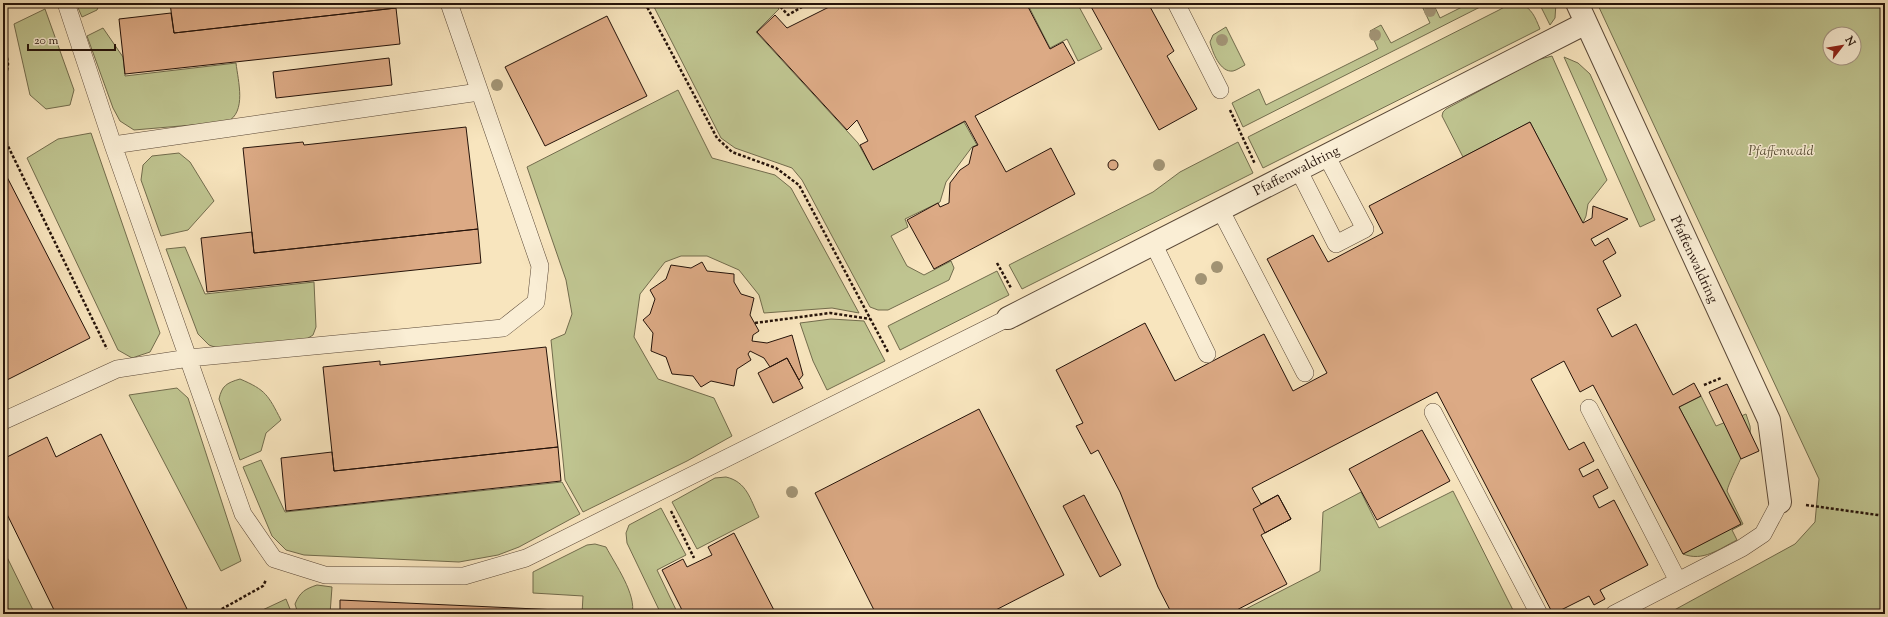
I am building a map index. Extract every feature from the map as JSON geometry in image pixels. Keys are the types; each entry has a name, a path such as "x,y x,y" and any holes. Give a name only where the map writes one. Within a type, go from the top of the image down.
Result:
{"street":[{"name":"Pfaffenwaldring","path":"1577,3 1769,420 1780,502"},
{"name":"Pfaffenwaldring","path":"1008,318 1586,23"}],"lane":[{"path":"66,3 112,145 189,358 243,514 274,559 325,575 464,576 526,558 1008,318"},
{"path":"3,421 117,369 189,358 503,328 536,302 540,266 449,3"},
{"path":"1176,3 1220,90"},
{"path":"112,145 479,92"},
{"path":"1298,169 1336,244 1365,229 1326,155"},
{"path":"1220,209 1305,373"},
{"path":"1153,243 1207,354"},
{"path":"1589,408 1678,581"},
{"path":"1433,412 1539,614"},
{"path":"1614,614 1742,548 1763,534 1780,502"}],"path":[{"path":"645,3 717,138 732,152 776,168 799,185 899,372"},
{"path":"777,3 788,15 809,3"},
{"path":"3,33 8,64 3,97"},
{"path":"3,106 7,144 117,369"},
{"path":"1241,134 1265,186"},
{"path":"755,323 830,313 871,319"},
{"path":"661,491 694,558"},
{"path":"1780,502 1885,516"},
{"path":"213,614 263,586 274,559"}],"green space":[{"path":"76,3 100,3 97,10 82,17"},
{"path":"652,3 773,3 779,9 756,32 858,143 873,170 964,122 977,145 972,147 946,182 940,202 905,219 908,227 891,236 907,266 924,275 951,261 954,268 949,280 888,310 878,310 870,307 802,180 792,168 735,148 721,138"},
{"path":"1027,3 1077,3 1102,49 1078,61 1067,39 1050,48"},
{"path":"1433,3 1440,18 1470,3 1488,3 1243,127 1232,103 1259,89 1266,105 1378,49 1370,31 1381,25 1391,43 1430,23 1421,4"},
{"path":"1519,3 1530,10 1540,29 1263,168 1248,137 1510,4"},
{"path":"1539,3 1556,3 1555,18 1550,25"},
{"name":"Pfaffenwald","path":"1597,3 1885,3 1885,614 1667,614 1795,544 1815,522 1819,479"},
{"path":"45,9 74,90 70,105 46,109 30,95 14,24"},
{"path":"1226,27 1245,65 1233,71 1224,69 1217,61 1210,42 1213,35"},
{"path":"103,28 123,57 125,76 236,63 240,96 237,111 227,122 134,130 120,121 113,108 87,36"},
{"path":"1552,56 1607,180 1588,204 1583,223 1530,122 1463,157 1442,116 1446,109 1537,60"},
{"path":"1564,57 1578,63 1590,74 1655,220 1640,227"},
{"path":"678,90 712,158 775,175 791,188 859,313 832,308 764,313 759,295 739,270 707,256 681,256 665,262 640,294 634,337 658,379 714,398 732,436 687,461 583,512 565,480 551,340 565,334 572,314 566,280 527,167"},
{"path":"91,133 160,333 150,352 132,358 118,350 27,158 58,139"},
{"path":"1238,142 1253,173 1022,289 1009,265 1153,192 1180,172"},
{"path":"179,153 190,162 214,201 188,230 161,236 141,180 143,165 152,156"},
{"path":"185,247 205,294 314,282 316,327 313,335 305,340 220,349 209,345 198,334 166,249"},
{"path":"997,271 1009,295 900,350 888,326"},
{"path":"831,319 864,321 885,361 827,390 813,361 800,323"},
{"path":"240,379 261,390 265,394 281,420 266,433 261,451 240,460 219,399 225,386"},
{"path":"177,388 188,398 241,561 221,571 129,395"},
{"path":"1701,396 1716,426 1746,414 1750,426 1750,432 1745,449 1727,491 1743,524 1732,530 1737,540 1711,553 1690,556 1683,554 1741,523 1679,407"},
{"path":"261,460 285,512 562,482 580,514 519,547 498,555 459,562 304,555 286,550 272,536 243,467"},
{"path":"726,477 733,479 743,487 759,517 697,549 672,502 715,478"},
{"path":"1453,491 1515,614 1236,614 1320,571 1323,512 1361,492 1379,528"},
{"path":"661,508 686,555 657,570 678,614 661,614 627,543 626,533 629,525"},
{"path":"595,544 606,547 620,571 631,598 633,606 632,614 582,614 583,596 533,593 533,572 587,545"},
{"path":"3,549 35,614 3,614"},
{"path":"317,585 332,587 330,614 298,614 295,604 299,597 306,590"},
{"path":"286,599 292,614 254,614"}],"building":[{"path":"170,3 395,3 396,8 174,33"},
{"path":"837,3 1026,3 1050,49 1063,42 1075,63 975,116 1006,172 1051,148 1075,194 934,269 907,220 938,203 940,207 949,203 950,183 960,170 969,164 973,147 978,145 965,121 873,170 860,145 868,141 857,120 847,130 757,32 775,15 787,28"},
{"path":"1089,3 1148,3 1174,51 1167,56 1197,109 1159,130"},
{"path":"396,8 400,44 125,74 119,19 171,13 174,33"},
{"path":"607,16 647,96 545,146 505,67"},
{"path":"389,58 392,85 276,98 273,72"},
{"path":"1530,122 1583,223 1592,218 1593,206 1628,219 1591,239 1595,246 1608,238 1616,253 1603,261 1621,296 1597,309 1612,337 1636,324 1673,395 1694,383 1701,396 1679,407 1741,524 1683,554 1593,385 1580,392 1564,361 1531,379 1569,450 1584,442 1594,461 1579,469 1583,477 1598,469 1608,488 1593,496 1599,508 1614,500 1648,565 1600,590 1605,599 1594,605 1589,596 1553,614 1437,392 1252,488 1261,504 1278,495 1291,519 1261,535 1287,584 1229,614 1172,614 1158,587 1120,492 1098,450 1091,454 1076,426 1083,423 1056,370 1145,323 1175,381 1264,334 1293,391 1327,373 1267,259 1313,235 1328,262 1383,233 1369,206"},
{"path":"466,127 478,229 254,253 243,148 303,142 304,145"},
{"path":"1111,160 1115,160 1117,161 1117,169 1111,170 1108,167 1108,163"},
{"path":"7,177 90,338 3,382 3,179"},
{"path":"478,229 481,263 207,292 201,238 252,232 254,253"},
{"path":"702,262 707,271 734,274 734,282 741,294 754,298 750,315 759,331 753,335 752,341 767,343 792,335 803,375 799,380 787,358 770,367 764,358 750,351 748,354 751,360 737,369 734,386 711,381 701,387 693,376 672,374 666,357 651,351 653,333 643,320 650,314 655,299 650,290 666,279 671,265 691,268"},
{"path":"546,347 558,447 334,471 323,367 380,361 380,365"},
{"path":"787,358 803,388 773,403 758,373"},
{"path":"1727,384 1759,451 1741,459 1709,392"},
{"path":"979,409 1064,575 988,614 876,614 815,493"},
{"path":"1422,430 1450,481 1377,520 1349,469"},
{"path":"101,434 189,613 187,614 56,614 3,506 3,459 47,437 56,457"},
{"path":"558,447 561,481 286,511 281,458 332,452 334,471"},
{"path":"1084,495 1121,565 1100,577 1063,506"},
{"path":"1278,495 1291,519 1265,533 1253,509"},
{"path":"734,533 776,614 684,614 662,570 683,559 687,567 712,555 708,547"},
{"path":"340,600 580,611 580,614 340,614"}]}
